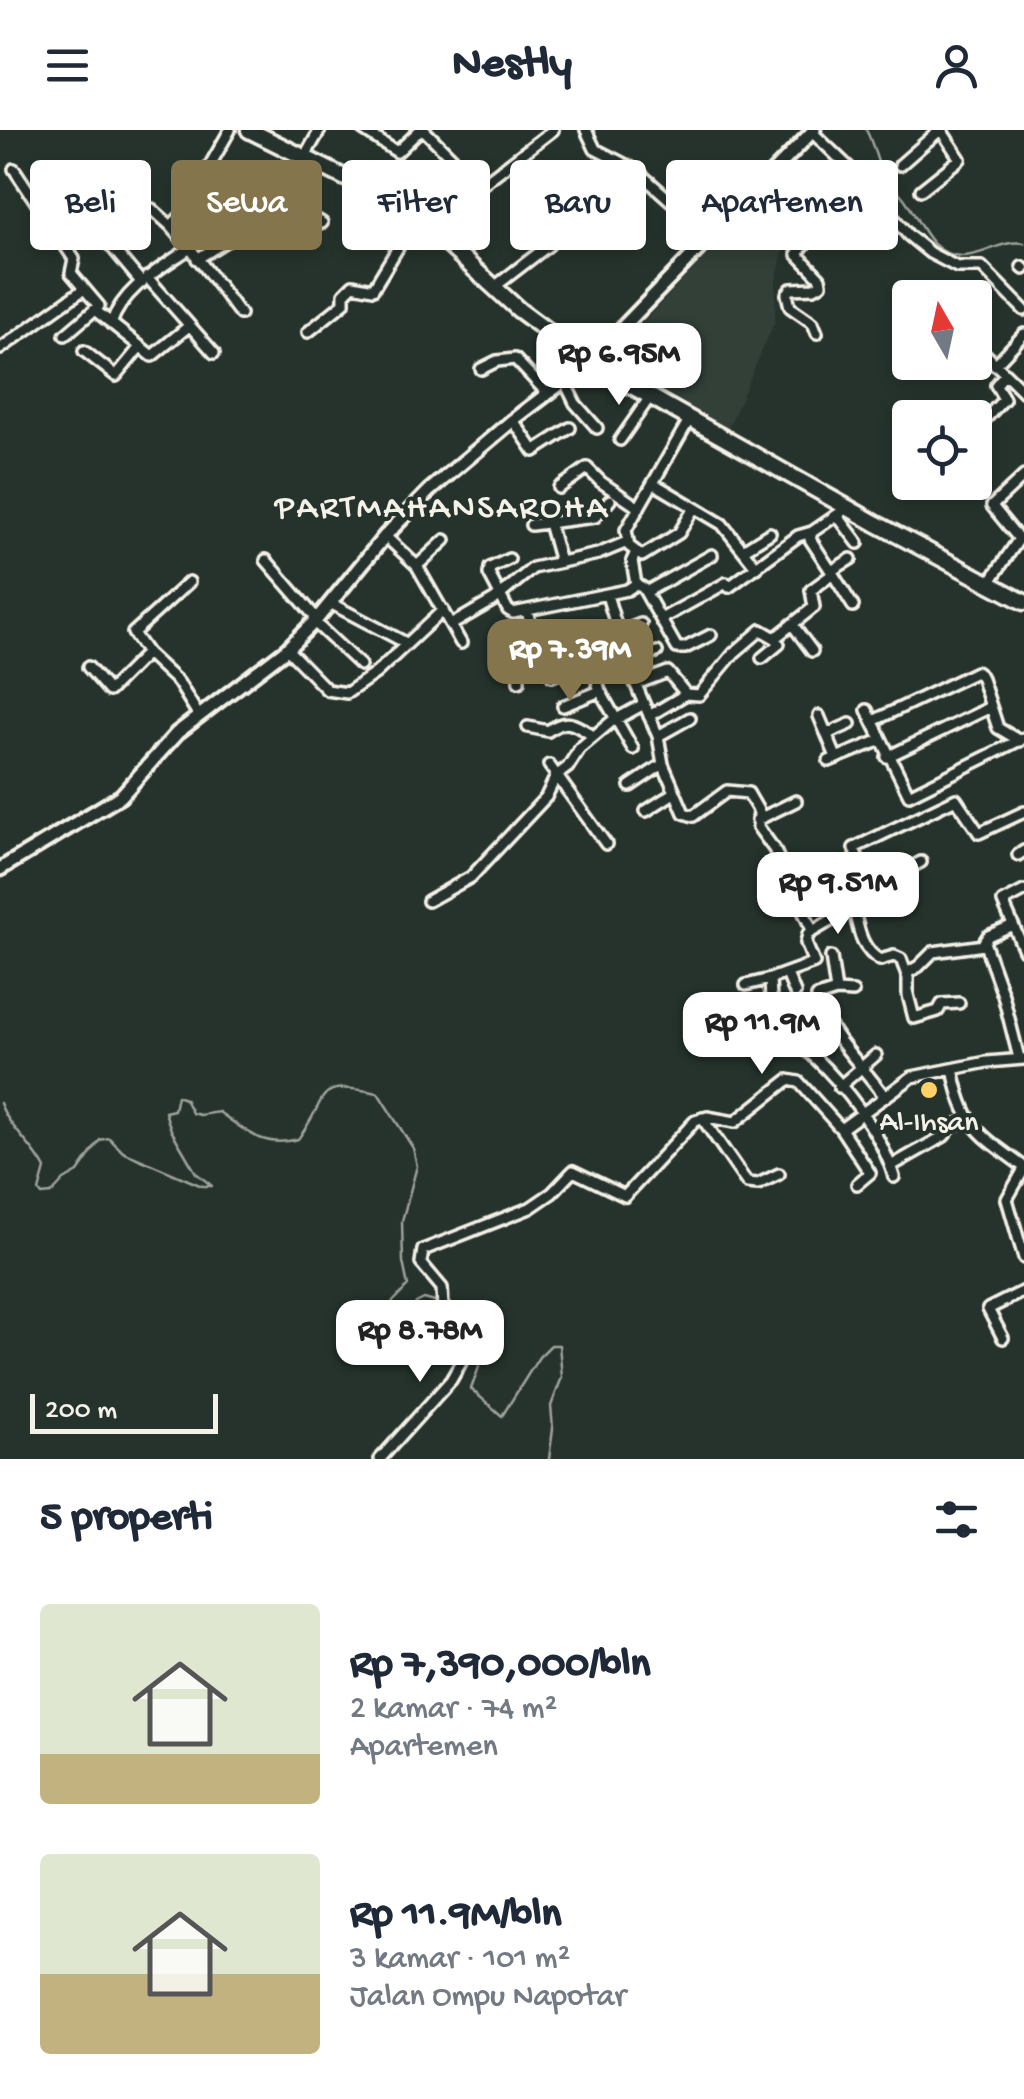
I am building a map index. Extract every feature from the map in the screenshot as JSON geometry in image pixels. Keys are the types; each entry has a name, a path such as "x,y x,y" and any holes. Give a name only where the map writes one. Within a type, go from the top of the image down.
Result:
{"highway":[{"path":"250,130 342,174"},
{"path":"454,250 493,288 590,362 842,512 1023,599"}],"main road":[{"path":"786,160 813,131"},
{"path":"0,869 121,796 167,743 287,649 430,490 512,420 590,362 701,250"}],"street":[{"path":"213,160 230,130"},
{"path":"305,156 320,130"},
{"path":"366,131 398,152 422,130 453,160"},
{"path":"490,178 553,130"},
{"path":"586,130 596,149 636,170 666,196"},
{"path":"900,166 940,130 960,159 921,190"},
{"path":"813,131 917,243 952,266 982,267 1024,310"},
{"path":"14,169 74,258 71,273 99,306 64,335"},
{"path":"152,209 171,225"},
{"path":"117,250 214,353"},
{"path":"111,324 119,305 181,250"},
{"path":"191,250 240,314"},
{"path":"198,258 211,250"},
{"path":"308,332 342,305 353,285 372,289 396,250"},
{"path":"493,288 541,250"},
{"path":"800,250 797,254 820,278 820,284 791,289 787,294 790,308 813,322 817,334"},
{"path":"0,349 84,289"},
{"path":"63,306 79,322"},
{"path":"96,311 139,348 155,355 188,326"},
{"path":"995,365 1024,334"},
{"path":"84,350 116,376 139,348"},
{"path":"480,369 498,360 514,359 547,394"},
{"path":"992,362 1023,390"},
{"path":"992,412 1004,399 996,384 1004,374"},
{"path":"564,380 575,402 598,428"},
{"path":"620,440 650,397"},
{"path":"512,420 534,451 570,428"},
{"path":"689,420 626,530 627,542 642,556 676,536 694,508"},
{"path":"560,488 587,468 639,508"},
{"path":"989,583 1019,538 992,507 1024,476"},
{"path":"653,483 726,528 757,568"},
{"path":"531,525 595,517 610,500"},
{"path":"661,619 726,584 729,587 798,536 812,532 842,512 858,543"},
{"path":"549,523 560,562"},
{"path":"743,550 770,532"},
{"path":"812,532 810,539 853,606"},
{"path":"385,536 417,566 461,643"},
{"path":"417,566 446,540"},
{"path":"451,625 500,595 533,568 613,550 627,542"},
{"path":"636,554 632,561 636,584 646,592 677,648 711,635"},
{"path":"646,592 712,555"},
{"path":"509,559 489,570 510,612 607,595 636,584"},
{"path":"266,560 360,665"},
{"path":"762,658 780,645 792,624 815,606 812,589 850,560"},
{"path":"188,582 133,630 147,653 178,682 200,716"},
{"path":"607,595 626,660 684,813 689,816 727,791 748,793 760,812 758,827 774,849 812,930"},
{"path":"330,604 406,643"},
{"path":"287,649 327,690 340,693 357,688 443,610"},
{"path":"527,611 534,642"},
{"path":"618,632 641,624"},
{"path":"792,624 812,651"},
{"path":"649,716 686,694 699,694 734,653 762,630 780,645"},
{"path":"519,682 518,648 580,631 600,691 633,749"},
{"path":"626,660 657,652"},
{"path":"88,666 110,691 147,653"},
{"path":"552,676 589,662"},
{"path":"636,684 667,672 686,694"},
{"path":"873,722 976,672 981,676 1000,732 1022,739"},
{"path":"563,706 600,691"},
{"path":"428,900 474,874 546,796 556,776 594,736 644,704"},
{"path":"888,757 991,707"},
{"path":"867,710 906,793 912,795 1022,739"},
{"path":"818,716 832,759 880,740"},
{"path":"658,736 690,718"},
{"path":"528,727 548,731 562,722 594,736"},
{"path":"827,734 850,724"},
{"path":"630,786 663,764"},
{"path":"548,765 606,844"},
{"path":"646,811 674,792"},
{"path":"746,985 814,963 806,940 812,930 871,896 854,848 956,799 979,833 1024,812"},
{"path":"757,820 796,801"},
{"path":"869,889 921,862"},
{"path":"1024,891 1003,902 1024,950"},
{"path":"852,906 867,950 880,960 900,957 907,973 915,1019 939,1010 942,1004 959,1002"},
{"path":"841,1129 912,1077 1022,1058 984,945 988,936 1013,925"},
{"path":"907,973 933,952 984,945"},
{"path":"830,958 836,992"},
{"path":"787,974 795,994"},
{"path":"770,979 772,1019 778,1029 813,1056 862,1114 884,1147 894,1177"},
{"path":"853,992 817,996 840,1043 886,1096"},
{"path":"716,1045 730,1049 757,1022 772,1019"},
{"path":"839,1086 876,1056"},
{"path":"953,1069 968,1121 1024,1168 1007,1199 1024,1258"},
{"path":"380,1459 460,1368 462,1349 443,1309 442,1291 421,1262 423,1250 530,1208 545,1200 573,1171 625,1196 683,1131 702,1118 735,1122 792,1079 841,1129 870,1172 857,1184"},
{"path":"702,1118 747,1183 758,1184 778,1174"},
{"path":"890,1166 944,1136 953,1125 968,1121"},
{"path":"1004,1338 989,1314 989,1306 1024,1291"}],"shaded area":[{"path":"711,250 784,250 776,281 775,321 728,428 608,359"}],"waterway":[{"path":"866,130 883,174 904,198 927,236 942,250 963,256 1009,243 1024,243"},
{"path":"0,1103 45,1169 39,1191 42,1195 51,1194 78,1172 100,1140 109,1138 123,1152 202,1186 212,1186 196,1173 171,1130 165,1112 174,1110 177,1096 185,1099 192,1113 219,1112 255,1136 275,1142 298,1139 332,1090 378,1093 413,1148 417,1166 402,1221 408,1286 389,1306 385,1322 392,1327 402,1325 416,1303 424,1299 449,1306 479,1307 487,1346 479,1355 471,1389 502,1416 539,1357 551,1345 559,1345 562,1377 551,1406 549,1459"}],"place":[{"name":"Al-Ihsan","path":"929,1090"}],"district":[{"name":"PARTMAHANSAROHA","path":"442,509"}]}
